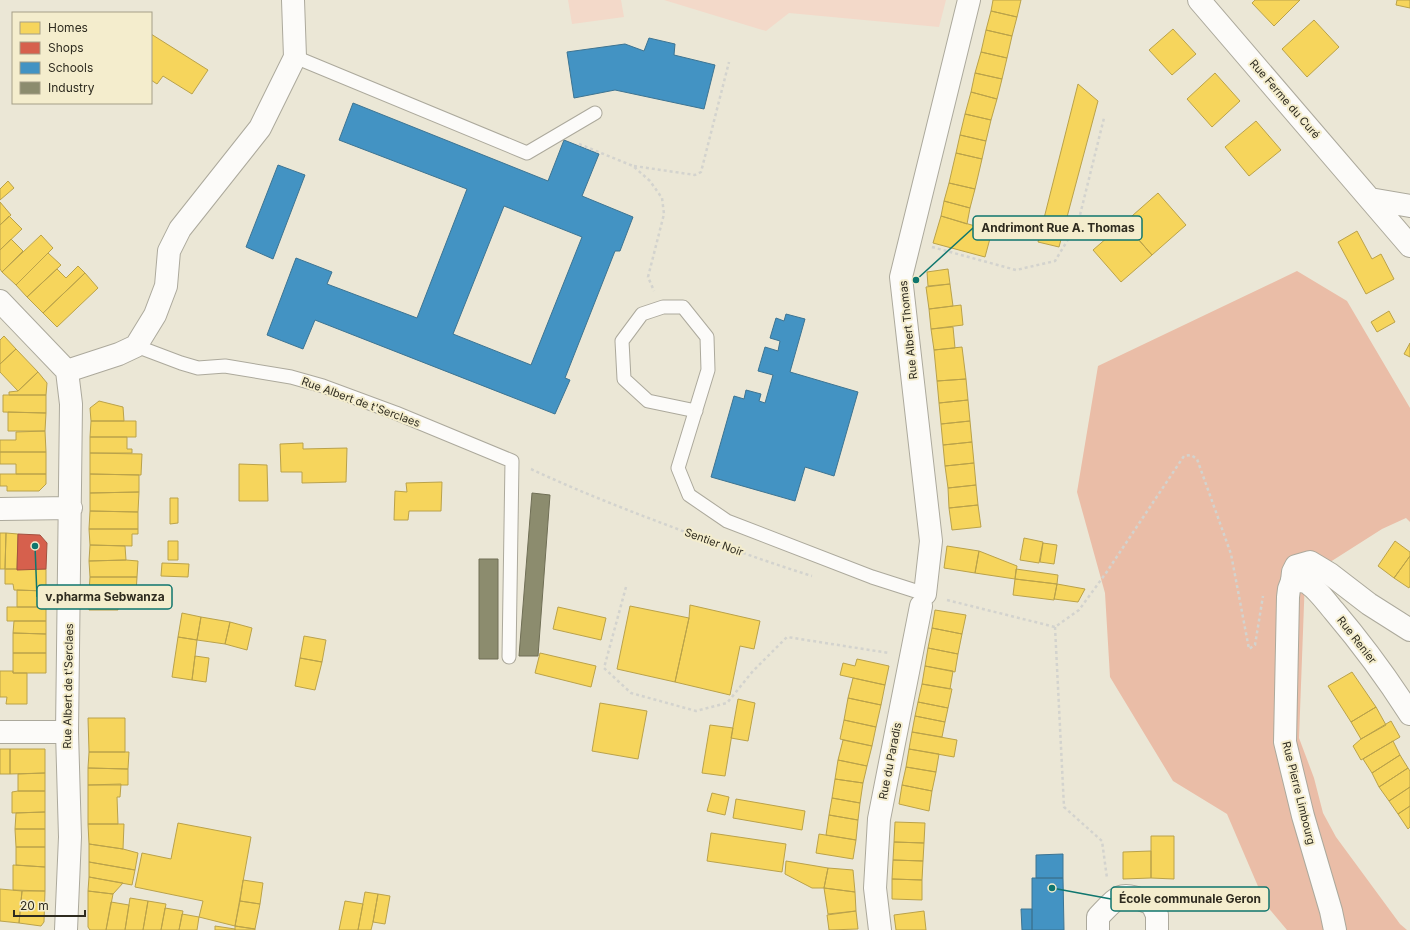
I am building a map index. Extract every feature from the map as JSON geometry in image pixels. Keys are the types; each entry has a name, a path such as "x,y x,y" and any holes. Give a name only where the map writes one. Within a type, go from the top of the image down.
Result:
{"street":[{"path":"0,301 67,371 119,354 136,346 155,315 166,286 170,251 180,229 260,128 294,58 293,0"},
{"name":"Rue Albert Thomas","path":"923,600 931,540 901,277 969,0"},
{"name":"Rue Ferme du Curé","path":"1199,0 1410,246"},
{"path":"1370,199 1410,206"},
{"name":"Rue Albert de t'Serclaes","path":"66,930 70,837 67,732 71,508 71,404 67,371"},
{"path":"0,509 71,508"},
{"name":"Rue Pierre Limbourg","path":"1335,930 1332,911 1303,816 1285,742 1288,597 1293,572 1296,566 1310,562 1330,574 1369,604 1410,630"},
{"name":"Rue Renier","path":"1292,581 1301,581 1309,584 1323,599 1362,646 1410,714"},
{"name":"Rue du Paradis","path":"880,930 874,888 879,820 923,600"},
{"path":"0,732 67,732"},
{"path":"1098,930 1098,917 1116,898 1127,895 1152,904 1157,915 1157,930"}],"lane":[{"path":"294,58 527,154 556,135 595,113"},
{"path":"696,411 648,401 624,379 622,341 642,314 663,307 683,307 707,337 708,370 696,411 678,468 689,495 727,521 872,577 923,600"},
{"name":"Rue Albert de t'Serclaes","path":"136,346 198,368 225,366 291,377 323,386 396,413 512,461"},
{"path":"509,657 512,461"}],"path":[{"path":"556,135 633,166 695,176 701,172 729,62"},
{"path":"910,241 1016,270 1055,262 1078,223 1104,118"},
{"path":"633,166 650,181 662,198 664,214 648,277 653,290 663,307"},
{"path":"923,600 1055,627 1079,610 1106,573 1184,456 1191,455 1197,459 1231,554 1249,649 1255,645 1264,592"},
{"name":"Sentier Noir","path":"512,461 558,482 627,510 781,566 816,577"},
{"path":"626,587 604,668 631,694 696,711 727,703 753,671 787,637 878,651 911,658"},
{"path":"1055,627 1064,807 1102,841 1106,876 1116,898"}],"shaded area":[{"path":"568,0 621,0 624,17 572,24"},
{"path":"664,0 946,0 939,27 789,13 766,31"},
{"path":"1297,271 1347,301 1410,408 1410,522 1406,518 1382,529 1305,578 1299,738 1314,778 1323,813 1336,837 1400,924 1407,930 1287,930 1266,905 1227,814 1173,781 1110,677 1105,593 1077,492 1098,366"}],"building: Homes":[{"path":"993,0 1021,0 1017,17 991,11"},
{"path":"1255,0 1300,0 1274,26 1252,3"},
{"path":"1397,0 1410,0 1410,8 1396,5"},
{"path":"991,11 1017,17 1012,36 986,30"},
{"path":"1314,20 1339,47 1307,77 1282,49"},
{"path":"1173,29 1196,54 1172,75 1149,50"},
{"path":"986,30 1012,36 1007,58 981,52"},
{"path":"152,35 208,70 192,94 163,76 157,84 152,81"},
{"path":"981,52 1007,58 1002,79 975,73"},
{"path":"975,73 1002,79 997,99 971,92"},
{"path":"1215,73 1240,101 1212,127 1187,99"},
{"path":"1078,84 1098,101 1059,247 1038,242"},
{"path":"971,92 997,99 991,120 965,114"},
{"path":"965,114 991,120 986,141 960,135"},
{"path":"1256,121 1281,150 1249,176 1225,147"},
{"path":"960,135 986,141 982,159 956,153"},
{"path":"956,153 982,159 975,189 949,183"},
{"path":"8,181 14,188 0,200 0,189"},
{"path":"949,183 975,189 970,208 944,201"},
{"path":"1158,193 1186,225 1152,255 1124,223"},
{"path":"944,201 970,208 967,224 941,216"},
{"path":"0,202 11,215 0,225"},
{"path":"9,216 22,229 0,250 0,225"},
{"path":"941,216 992,231 985,257 933,243"},
{"path":"1124,223 1152,255 1121,282 1093,250"},
{"path":"1357,231 1372,259 1381,254 1394,279 1366,294 1338,242"},
{"path":"41,235 53,248 16,285 2,272"},
{"path":"11,239 23,251 2,272 0,269 0,250"},
{"path":"48,253 61,265 27,297 16,285"},
{"path":"78,266 85,273 43,313 27,297 57,269 66,278"},
{"path":"948,269 950,284 928,286 927,272"},
{"path":"85,273 98,288 57,327 43,313"},
{"path":"950,284 953,306 929,309 926,287"},
{"path":"961,305 963,325 931,329 929,309"},
{"path":"1389,311 1395,322 1377,332 1371,322"},
{"path":"953,327 955,348 934,350 931,329"},
{"path":"4,336 16,349 0,364 0,340"},
{"path":"1410,343 1410,357 1404,354"},
{"path":"962,347 966,379 937,381 934,350"},
{"path":"16,349 38,372 18,391 0,372 0,364"},
{"path":"38,372 47,383 46,395 9,395 9,392 18,391"},
{"path":"966,379 968,400 939,403 937,381"},
{"path":"3,395 46,395 46,413 3,412"},
{"path":"968,400 970,421 941,424 939,403"},
{"path":"99,401 123,407 124,421 91,421 90,408"},
{"path":"8,412 46,413 45,431 8,431"},
{"path":"91,421 136,421 136,437 90,437"},
{"path":"970,421 972,442 943,445 941,424"},
{"path":"45,431 46,452 0,452 0,440 16,440 16,432"},
{"path":"90,437 127,437 127,449 132,449 132,453 90,453"},
{"path":"972,442 974,463 945,466 943,445"},
{"path":"303,443 303,449 347,448 346,482 302,483 302,472 281,472 280,444"},
{"path":"0,452 46,452 46,474 16,474 16,464 0,464"},
{"path":"90,453 142,454 141,475 90,474"},
{"path":"974,463 976,485 948,488 945,466"},
{"path":"239,464 267,465 268,501 239,501"},
{"path":"0,474 46,474 46,484 39,491 7,491 7,486 0,486"},
{"path":"90,474 139,475 139,492 90,493"},
{"path":"442,482 441,511 409,511 408,520 394,520 395,491 407,492 406,483"},
{"path":"976,485 978,505 949,508 948,488"},
{"path":"139,492 138,512 90,511 90,493"},
{"path":"170,498 178,498 178,523 170,524"},
{"path":"978,505 981,527 952,530 949,508"},
{"path":"90,511 138,512 138,529 89,529"},
{"path":"89,529 138,529 138,534 132,534 132,546 90,545"},
{"path":"0,533 6,533 5,569 0,569"},
{"path":"6,533 18,534 17,569 5,569"},
{"path":"1024,538 1043,542 1039,563 1020,560"},
{"path":"168,541 178,541 178,560 168,560"},
{"path":"1395,541 1410,552 1410,556 1394,578 1378,566"},
{"path":"1043,543 1057,545 1054,564 1040,562"},
{"path":"90,545 125,546 126,560 89,561"},
{"path":"947,546 979,551 975,573 944,568"},
{"path":"979,551 1017,566 1015,579 975,573"},
{"path":"1410,556 1410,586 1409,588 1394,578"},
{"path":"89,561 138,561 137,577 90,577"},
{"path":"162,563 189,564 188,577 161,576"},
{"path":"5,569 46,569 46,591 14,590 13,584 5,584"},
{"path":"1016,569 1058,575 1057,584 1015,579"},
{"path":"90,577 137,577 136,593 89,593"},
{"path":"1015,579 1057,584 1054,600 1013,595"},
{"path":"1057,584 1085,589 1078,602 1054,599"},
{"path":"17,590 46,591 46,607 17,607"},
{"path":"89,593 118,593 118,610 89,610"},
{"path":"690,605 760,621 754,649 740,646 730,695 675,682 689,618"},
{"path":"630,606 689,618 675,682 617,669"},
{"path":"7,607 46,607 46,621 7,621"},
{"path":"558,607 606,618 601,640 553,629"},
{"path":"935,610 966,615 962,634 932,628"},
{"path":"182,613 201,617 197,640 178,637"},
{"path":"201,617 230,622 225,644 197,640"},
{"path":"14,621 46,621 46,634 13,633"},
{"path":"230,622 252,628 247,650 225,644"},
{"path":"932,628 962,634 958,654 928,648"},
{"path":"13,633 46,634 46,653 13,653"},
{"path":"304,636 326,640 322,662 300,658"},
{"path":"178,637 197,640 192,680 172,677"},
{"path":"928,648 958,654 955,672 925,666"},
{"path":"13,653 46,653 46,673 13,673"},
{"path":"540,653 596,666 591,687 535,673"},
{"path":"195,656 209,658 206,682 192,680"},
{"path":"300,658 322,662 315,690 295,686"},
{"path":"857,659 889,666 885,685 840,675 843,663 855,666"},
{"path":"925,666 953,671 950,689 922,684"},
{"path":"0,671 27,673 27,704 6,704 7,697 0,697"},
{"path":"1352,672 1376,707 1351,722 1328,686"},
{"path":"853,678 885,685 881,705 848,698"},
{"path":"922,684 952,689 948,708 918,702"},
{"path":"848,698 881,705 876,727 844,720"},
{"path":"738,699 755,703 748,741 731,738"},
{"path":"918,702 948,708 945,722 915,716"},
{"path":"600,703 647,711 638,759 592,751"},
{"path":"1376,707 1386,725 1361,739 1351,722"},
{"path":"915,716 945,722 942,737 912,732"},
{"path":"88,718 125,718 125,752 89,752"},
{"path":"844,720 876,727 872,746 840,739"},
{"path":"1391,721 1400,737 1361,760 1353,746 1361,739"},
{"path":"710,725 733,728 725,776 702,773"},
{"path":"912,732 957,740 954,757 909,749"},
{"path":"843,740 872,746 867,766 838,760"},
{"path":"1393,741 1400,755 1372,773 1363,759"},
{"path":"0,749 10,749 10,774 0,774"},
{"path":"10,749 45,749 45,773 10,774"},
{"path":"909,749 939,754 936,772 906,767"},
{"path":"89,752 129,752 128,769 88,768"},
{"path":"1400,755 1408,768 1379,787 1372,773"},
{"path":"838,760 867,766 863,783 835,779"},
{"path":"906,767 936,772 932,791 902,785"},
{"path":"88,768 128,769 128,785 88,785"},
{"path":"1408,768 1410,771 1410,787 1389,801 1379,787"},
{"path":"45,773 45,791 18,791 18,774"},
{"path":"835,779 863,783 860,803 832,798"},
{"path":"121,784 120,797 117,797 118,824 88,824 88,785"},
{"path":"902,785 932,791 929,811 899,804"},
{"path":"1410,787 1410,806 1398,814 1389,801"},
{"path":"45,791 45,812 12,813 12,792"},
{"path":"712,793 729,797 725,815 707,811"},
{"path":"832,798 860,803 858,820 829,815"},
{"path":"736,799 805,811 802,830 733,818"},
{"path":"1410,806 1410,827 1408,829 1398,814"},
{"path":"45,812 45,829 15,829 16,813"},
{"path":"829,815 858,820 856,840 826,835"},
{"path":"895,822 925,823 924,843 894,842"},
{"path":"178,823 251,837 235,926 199,917 203,901 135,887 142,853 171,859"},
{"path":"88,824 124,824 123,849 89,844"},
{"path":"15,829 45,829 45,847 16,847"},
{"path":"711,833 786,844 782,872 707,861"},
{"path":"819,834 856,840 853,859 816,853"},
{"path":"1151,836 1174,836 1174,879 1151,878"},
{"path":"894,842 924,843 923,861 893,860"},
{"path":"89,844 123,849 138,853 135,870 89,862"},
{"path":"16,847 45,847 45,867 16,865"},
{"path":"1151,851 1151,878 1123,879 1123,852"},
{"path":"893,860 923,861 922,880 892,879"},
{"path":"786,861 828,868 824,888 812,888 785,874"},
{"path":"89,862 135,870 132,885 89,877"},
{"path":"13,865 45,867 45,891 13,890"},
{"path":"828,868 853,870 855,892 824,888"},
{"path":"89,877 123,883 113,894 88,891"},
{"path":"892,879 922,880 922,900 892,899"},
{"path":"243,880 263,883 260,904 240,901"},
{"path":"824,888 855,892 856,911 828,914"},
{"path":"0,889 22,891 19,923 0,921"},
{"path":"22,891 45,891 44,922 41,926 19,923"},
{"path":"88,891 113,894 106,930 90,930 88,927"},
{"path":"365,892 378,894 373,922 371,930 358,930"},
{"path":"378,894 390,896 385,924 373,922"},
{"path":"130,898 148,901 143,930 125,930"},
{"path":"148,901 166,904 161,930 143,930"},
{"path":"240,901 260,904 255,929 235,926"},
{"path":"345,901 363,904 358,930 339,930"},
{"path":"111,902 129,905 125,930 106,930"},
{"path":"165,908 183,911 179,930 161,930"},
{"path":"856,911 858,929 829,930 827,915"},
{"path":"924,911 926,930 896,930 894,915"},
{"path":"182,914 199,917 197,930 179,930"},
{"path":"215,926 235,929 235,930 215,930"},
{"path":"235,926 255,929 255,930 235,930"}],"building: Shops":[{"path":"18,534 40,535 47,543 46,569 17,570"}],"building: Schools":[{"path":"649,38 675,44 674,55 715,65 704,109 615,90 574,98 567,52 625,44 644,51"},
{"path":"353,103 548,181 564,140 599,154 582,196 633,217 620,251 615,251 565,378 570,380 555,414 315,320 303,349 267,335 296,258 332,272 327,284 417,318 467,189 339,140","holes":["504,206 582,237 531,365 453,334"]},
{"path":"278,165 305,175 273,259 246,247"},
{"path":"786,314 805,319 790,372 858,392 834,476 805,467 795,501 711,477 734,396 744,399 746,390 761,394 759,401 765,403 773,375 758,371 765,347 778,351 780,341 770,338 776,318 784,321"},
{"path":"1063,854 1063,878 1036,878 1036,855"},
{"path":"1032,878 1063,878 1064,930 1032,930"},
{"path":"1021,909 1032,909 1032,930 1022,930"}],"building: Industry":[{"path":"532,493 550,495 538,656 519,656"},
{"path":"479,559 498,559 498,659 479,659"}],"place":[{"name":"Andrimont Rue A. Thomas","path":"916,280"},
{"name":"v.pharma Sebwanza","path":"35,546"},
{"name":"École communale Geron","path":"1052,888"}]}
